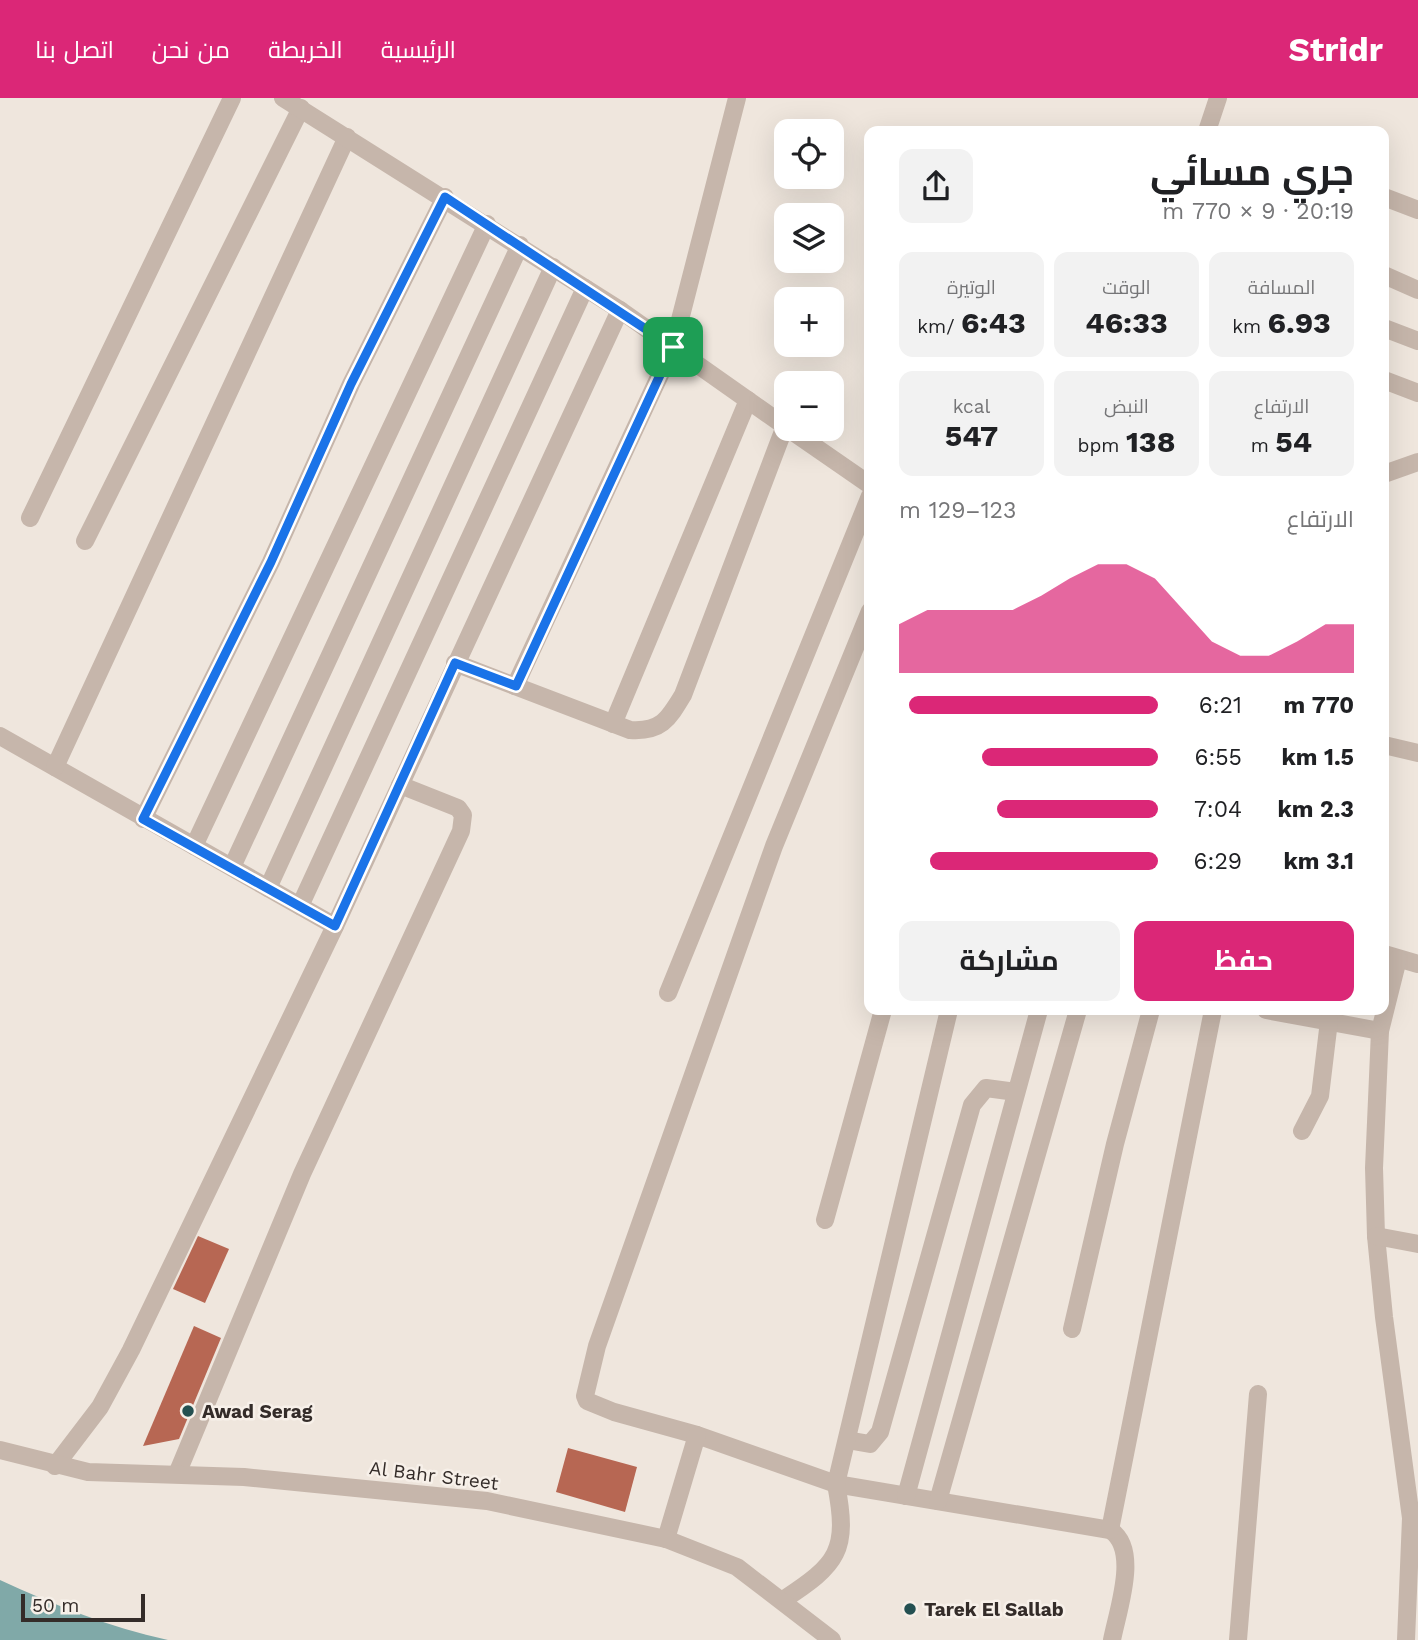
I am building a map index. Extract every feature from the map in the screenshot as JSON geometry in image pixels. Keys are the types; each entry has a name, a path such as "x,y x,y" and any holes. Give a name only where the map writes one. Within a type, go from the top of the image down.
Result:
{"street":[{"path":"30,518 232,98"},
{"path":"283,98 445,197 620,310 774,418"},
{"path":"516,686 673,347 737,98"},
{"path":"1211,126 1218,98"},
{"path":"85,541 301,108"},
{"path":"55,768 347,137"},
{"path":"143,819 271,562 351,384 445,197"},
{"path":"1389,199 1418,210"},
{"path":"194,846 486,224"},
{"path":"232,867 520,246"},
{"path":"268,888 553,267"},
{"path":"1389,277 1418,290"},
{"path":"300,906 585,288"},
{"path":"55,1466 107,1396 335,926 620,310"},
{"path":"1389,330 1418,341"},
{"path":"1389,382 1418,393"},
{"path":"613,724 748,400"},
{"path":"455,663 630,730 647,731 660,726 682,695 781,441"},
{"path":"806,441 864,481"},
{"path":"1389,468 1418,462"},
{"path":"668,993 864,511"},
{"path":"864,626 774,846 585,1386 587,1401 697,1435 836,1484 1111,1530 1120,1536 1128,1558 1112,1640"},
{"path":"0,736 335,926"},
{"path":"1389,746 1418,753"},
{"path":"177,1474 302,1174 461,831 463,814 458,808 400,785"},
{"path":"1391,956 1418,964"},
{"path":"825,1220 882,1015"},
{"path":"783,1600 815,1579 836,1553 842,1535 836,1484 948,1015"},
{"path":"906,1496 1038,1015"},
{"path":"938,1501 1077,1015"},
{"path":"1072,1329 1115,1144 1151,1015"},
{"path":"1111,1530 1212,1015"},
{"path":"1295,1015 1380,1031"},
{"path":"1382,1015 1374,1168 1376,1236 1414,1518 1406,1640"},
{"path":"1302,1131 1320,1096 1329,1021"},
{"path":"846,1440 870,1444 880,1432 975,1097 986,1088 1016,1092"},
{"path":"1376,1236 1418,1244"},
{"path":"1238,1640 1258,1394"},
{"path":"666,1539 697,1435"},
{"name":"Al Bahr Street","path":"0,1450 55,1466 88,1472 244,1477 487,1501 666,1539 737,1567 832,1640"}],"water":[{"path":"0,1580 124,1629 168,1640 0,1640"}],"building":[{"path":"198,1236 229,1249 205,1303 173,1289"},
{"path":"194,1326 221,1338 179,1439 143,1446"},
{"path":"568,1448 637,1467 625,1512 556,1492"}],"place":[{"name":"Awad Serag","path":"188,1411"},
{"name":"Tarek El Sallab","path":"910,1609"}],"route":[{"path":"445,197 673,347 516,686 455,663 335,926 143,819 271,562 351,384 445,197"}]}
